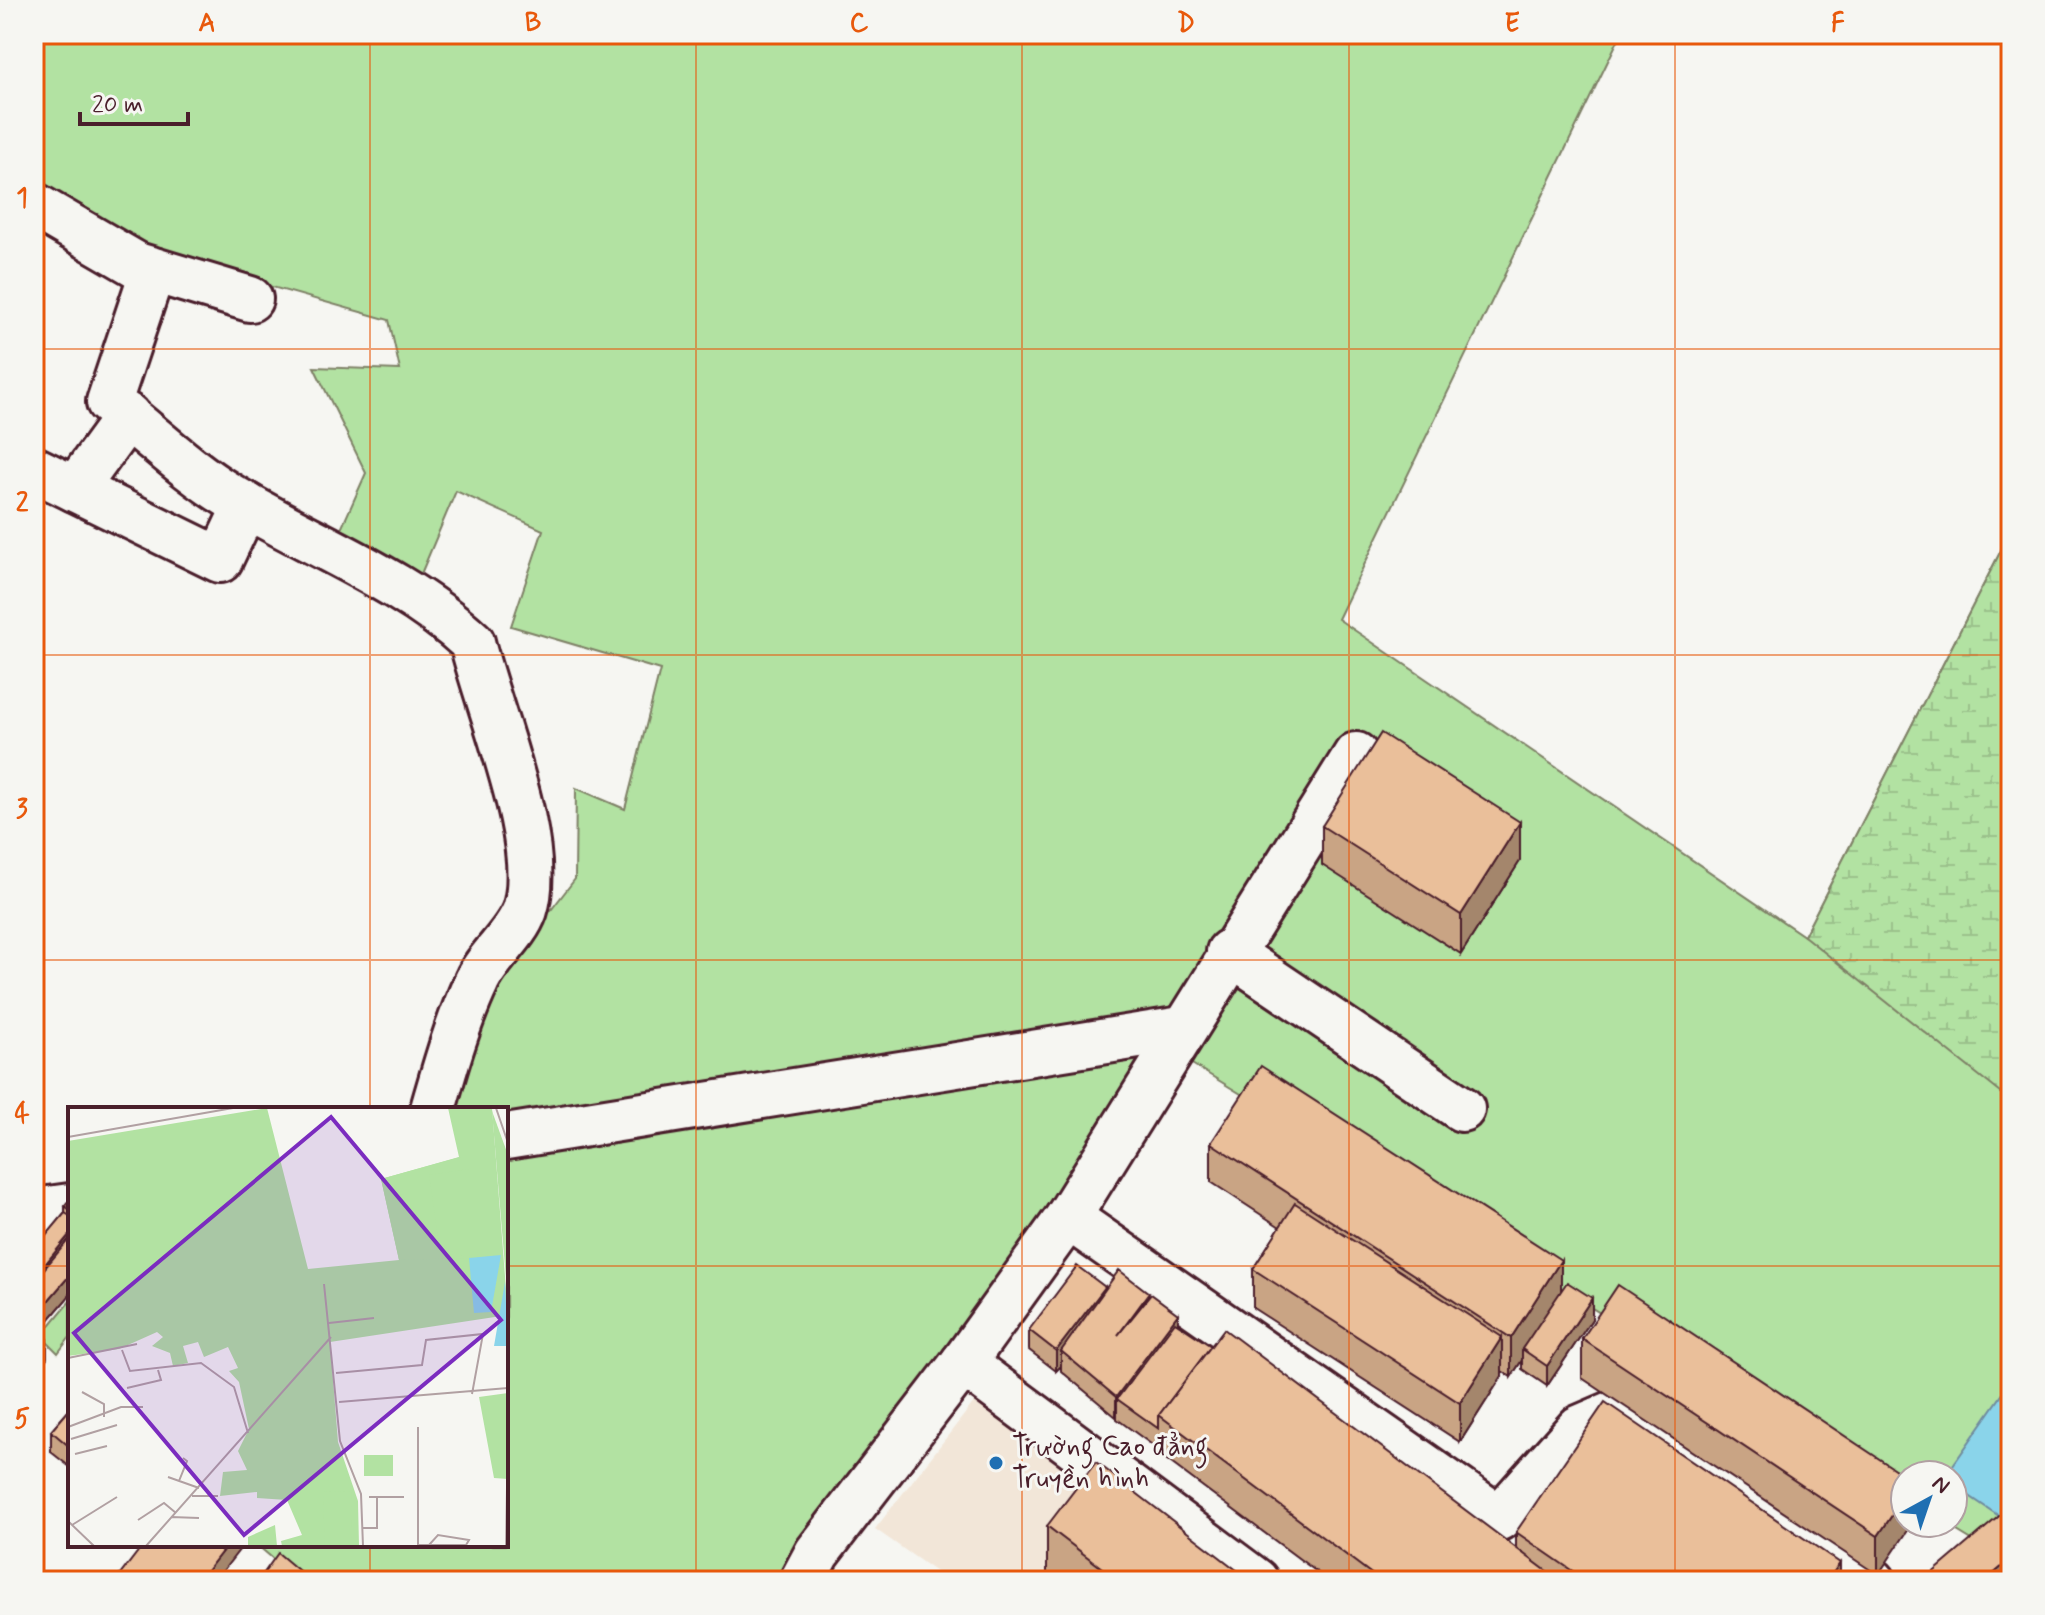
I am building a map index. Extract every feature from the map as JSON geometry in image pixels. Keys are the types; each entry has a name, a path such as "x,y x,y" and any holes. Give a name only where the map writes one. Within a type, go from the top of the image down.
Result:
{"street":[{"path":"34,205 63,225 153,270 250,299"},
{"path":"153,270 109,402 228,495 406,595 454,626 472,642 522,814 530,849 530,882 524,913 477,979 434,1107"},
{"path":"75,489 128,416"},
{"path":"34,469 220,560 246,505"},
{"path":"802,1581 817,1553 963,1363 1068,1217 1229,952 1356,755"},
{"path":"1229,952 1462,1109"},
{"path":"508,1137 752,1095 1182,1029"},
{"path":"34,1211 68,1206"},
{"path":"1068,1217 1499,1518 1579,1428 1614,1413 1635,1422 1873,1581"},
{"path":"963,1363 1256,1581"}],"shaded area":[{"name":"Trường Cao đẳng Truyền hình","path":"978,1397 1224,1581 949,1581 875,1529"}],"green space":[{"path":"34,34 1621,34 1338,619 1804,936 2011,531 2011,1564 1969,1538 1969,1459 1889,1459 1889,1489 1159,1044 1055,1201 784,1581 299,1581 259,1547 508,1547 508,1107 447,1107 488,992 575,879 576,788 625,809 660,670 511,626 543,530 456,491 415,588 334,545 366,473 314,367 400,370 389,320 145,251 34,184"},
{"path":"2011,531 2011,1101 1804,936"},
{"path":"68,1303 68,1340 58,1353 41,1336"}],"water":[{"path":"2011,1382 2011,1524 1969,1496 1969,1459 1957,1459"}],"building":[{"path":"1381,733 1520,822 1461,915 1322,826"},
{"path":"1261,1066 1561,1260 1511,1338 1211,1143"},
{"path":"1295,1203 1502,1337 1460,1403 1253,1269"},
{"path":"65,1213 68,1215 68,1236 34,1278 34,1250"},
{"path":"68,1240 68,1277 42,1308 34,1301 34,1281"},
{"path":"1077,1266 1105,1287 1056,1351 1029,1330"},
{"path":"1119,1270 1149,1293 1118,1335 1151,1294 1178,1314 1116,1397 1061,1351"},
{"path":"1567,1282 1592,1298 1547,1366 1522,1349"},
{"path":"1618,1285 1889,1465 1889,1520 1878,1536 1582,1339"},
{"path":"1175,1322 1211,1346 1159,1415 1159,1429 1117,1399"},
{"path":"34,1327 47,1337 34,1353"},
{"path":"1224,1329 1560,1581 1381,1581 1159,1415"},
{"path":"1605,1402 1840,1563 1827,1581 1587,1581 1516,1532"},
{"path":"68,1411 68,1445 51,1431"},
{"path":"1096,1462 1251,1581 1119,1581 1047,1526"},
{"path":"2011,1506 2011,1559 1985,1581 1923,1581"},
{"path":"141,1547 225,1547 199,1581 117,1579"},
{"path":"278,1553 311,1581 266,1581 261,1577"}],"place":[{"name":"Trường Cao đẳng Truyền hình","path":"996,1463"}]}
